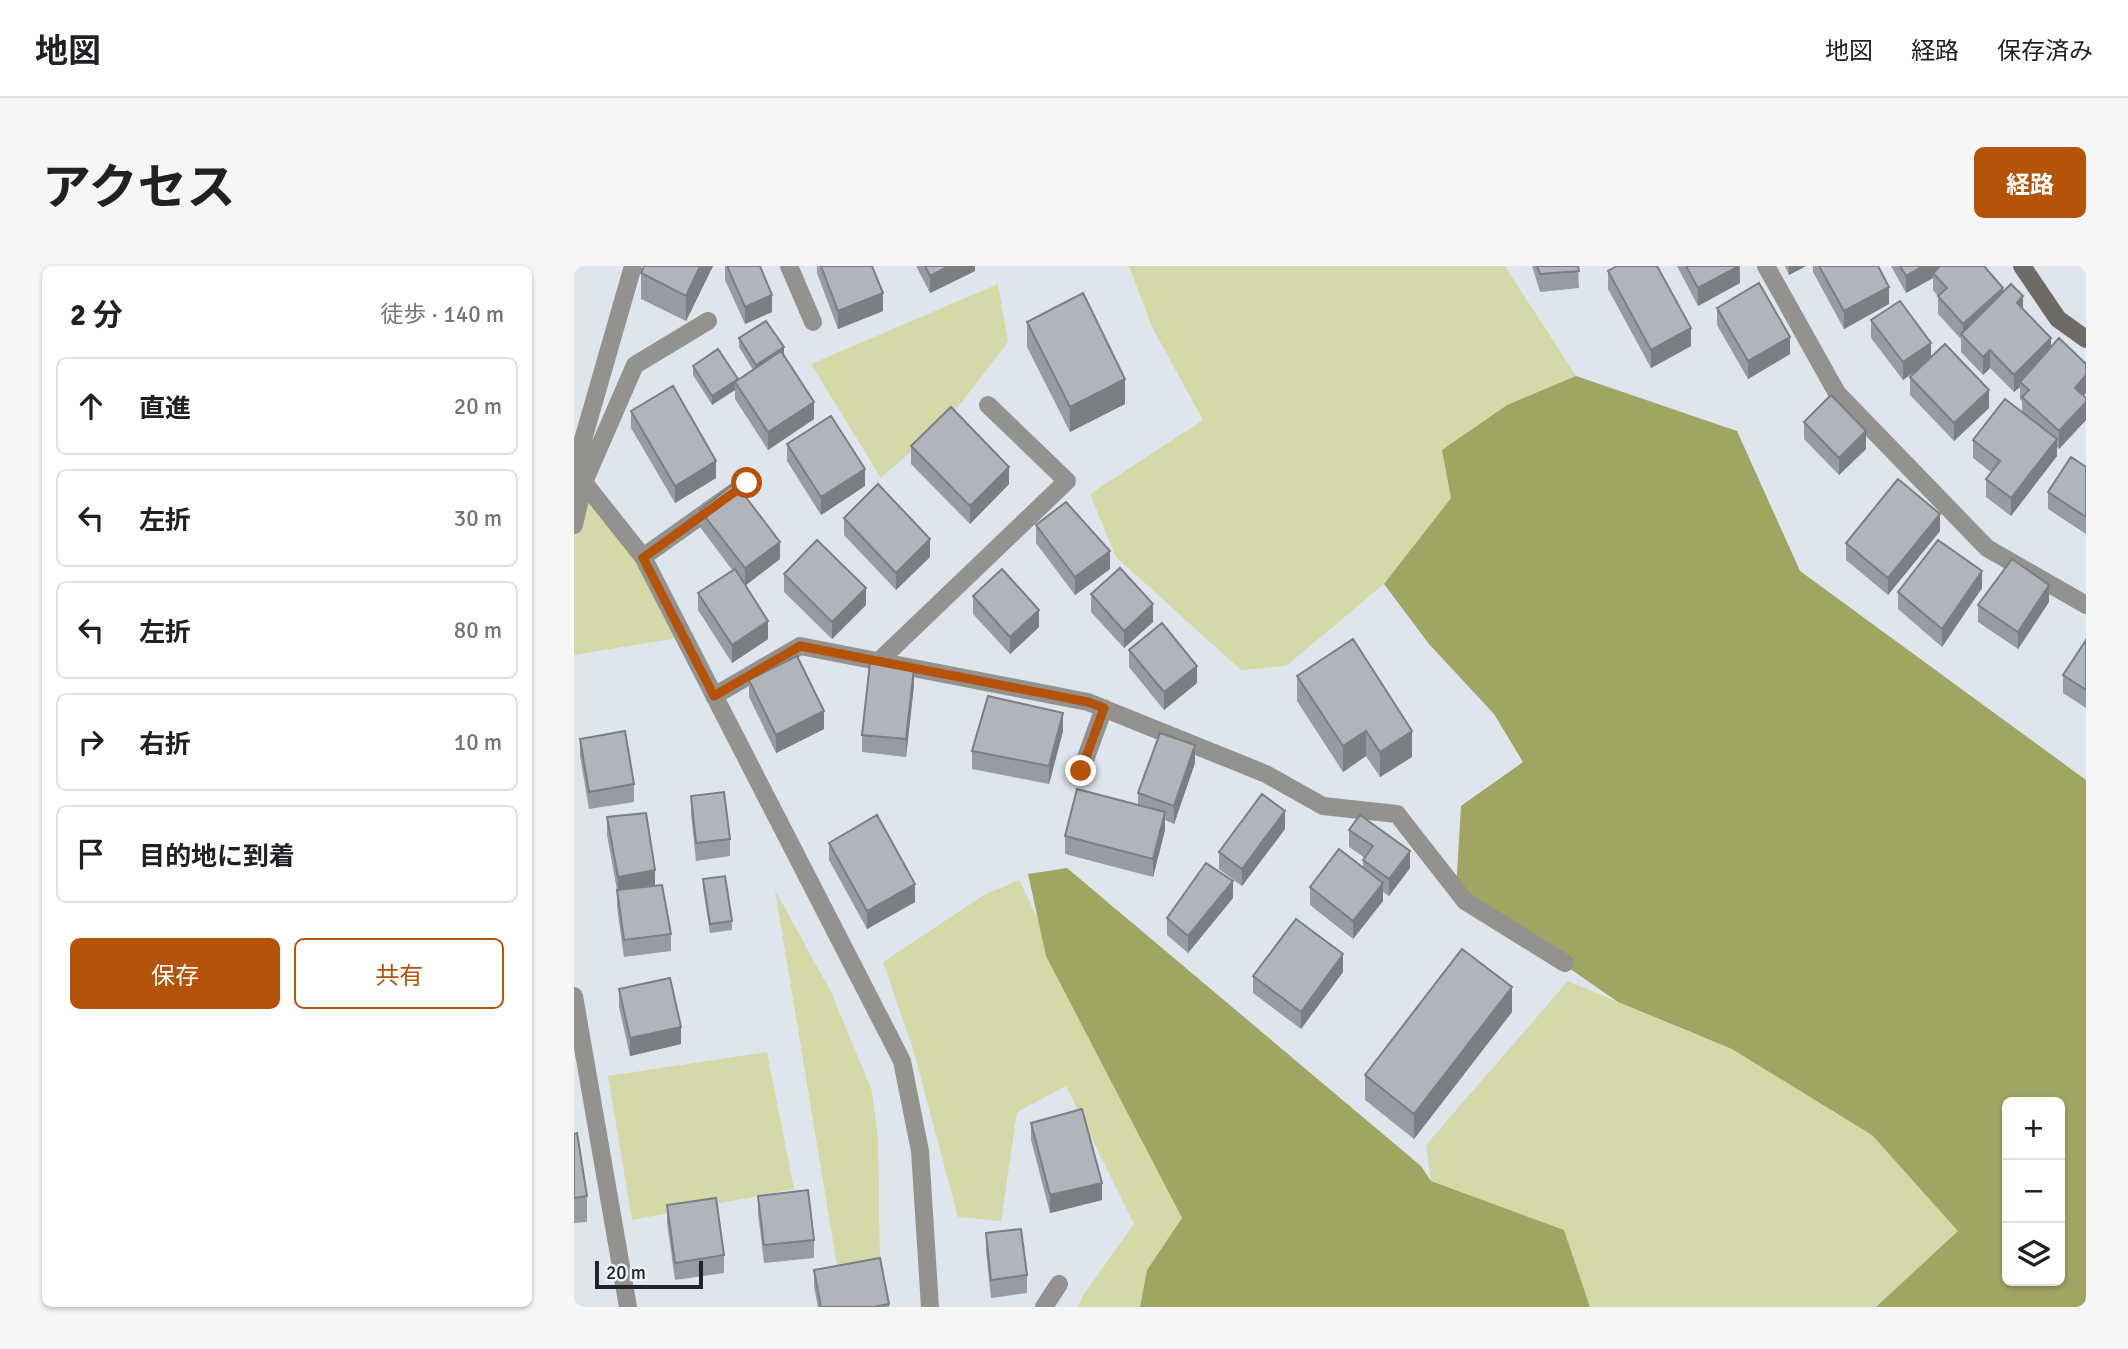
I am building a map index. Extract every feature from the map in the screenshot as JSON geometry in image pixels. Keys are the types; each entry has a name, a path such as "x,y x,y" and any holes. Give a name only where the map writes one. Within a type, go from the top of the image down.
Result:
{"street":[{"path":"574,525 577,474 632,266"},
{"path":"789,266 813,322"},
{"path":"1766,266 1837,393 1987,548 2086,605"},
{"path":"2022,266 2058,319 2086,339"},
{"path":"577,474 635,365 708,321"},
{"path":"879,661 1068,481 988,405"},
{"path":"577,474 643,558 902,1061 920,1152 930,1307"},
{"path":"643,558 747,483"},
{"path":"714,696 800,646 1088,702 1266,774 1323,806 1397,814 1465,901 1565,963"},
{"path":"1081,771 1104,708"},
{"path":"574,996 628,1307"},
{"path":"1044,1307 1059,1284"}],"green space":[{"path":"1129,266 1505,266 1576,376 1507,405 1443,450 1451,498 1384,584 1286,666 1241,670 1116,557 1090,494 1203,420 1152,327"},
{"path":"998,284 1008,342 951,416 881,478 811,364"},
{"path":"1576,376 1737,431 1800,571 2086,780 2086,1307 1876,1307 1958,1231 1872,1135 1732,1049 1618,1002 1456,890 1461,806 1523,762 1494,714 1429,644 1384,584 1451,498 1442,450 1507,405"},
{"path":"584,482 684,637 574,655 574,525"},
{"path":"1067,868 1421,1166 1431,1181 1564,1230 1590,1307 1140,1307 1147,1270 1182,1218 1046,956 1028,874"},
{"path":"1019,880 1182,1219 1147,1270 1140,1307 1078,1307 1082,1297 1134,1224 1066,1086 1017,1112 1001,1221 958,1217 914,1052 883,962 984,895"},
{"path":"775,890 831,992 872,1091 878,1140 880,1262 837,1265"},
{"path":"1568,981 1699,1036 1785,1067 1872,1135 1959,1231 1876,1307 1590,1307 1564,1230 1431,1181 1426,1145"},
{"path":"767,1052 794,1189 632,1220 608,1076"}],"building":[{"path":"644,266 700,266 686,296 641,273"},
{"path":"727,266 760,266 772,295 745,307"},
{"path":"821,266 872,266 883,293 838,311"},
{"path":"925,266 949,266 930,276"},
{"path":"1537,266 1578,266 1579,271 1540,274"},
{"path":"1617,266 1657,266 1691,328 1651,350 1608,271"},
{"path":"1686,266 1739,266 1698,288"},
{"path":"1819,266 1878,266 1889,287 1844,311"},
{"path":"1900,266 1923,266 1906,276"},
{"path":"1940,266 1984,266 2003,288 1963,324 1938,296 1947,288 1933,273"},
{"path":"1759,283 1790,337 1748,361 1717,308"},
{"path":"2011,284 2023,296 2017,303 2051,338 2014,375 1990,350 1983,357 1961,334"},
{"path":"1083,293 1125,379 1070,407 1027,322"},
{"path":"1900,301 1931,343 1903,362 1871,320"},
{"path":"766,321 784,347 756,365 739,338"},
{"path":"2059,338 2086,364 2086,375 2075,388 2086,398 2086,402 2059,431 2022,397 2029,390 2020,382"},
{"path":"1945,344 1989,390 1954,423 1910,377"},
{"path":"718,349 738,379 712,396 693,366"},
{"path":"781,351 814,402 768,432 735,382"},
{"path":"673,386 716,461 675,486 631,411"},
{"path":"1831,395 1866,431 1839,458 1804,422"},
{"path":"2005,399 2057,439 2011,498 1986,479 2000,461 1973,440"},
{"path":"951,407 1009,467 970,506 911,446"},
{"path":"831,416 865,469 821,497 787,444"},
{"path":"2071,457 2086,467 2086,517 2048,492"},
{"path":"1898,479 1940,514 1888,578 1846,543"},
{"path":"735,483 780,542 745,568 700,510"},
{"path":"878,484 930,539 896,573 844,518"},
{"path":"1066,502 1110,551 1075,577 1036,525"},
{"path":"817,540 866,588 832,622 784,574"},
{"path":"1938,540 1982,571 1942,629 1898,592"},
{"path":"2012,559 2049,585 2018,632 1978,605"},
{"path":"1120,568 1153,604 1124,631 1091,594"},
{"path":"735,569 768,621 732,645 698,593"},
{"path":"1002,569 1039,610 1010,637 973,596"},
{"path":"1162,623 1197,666 1164,692 1129,650"},
{"path":"1353,639 1412,731 1380,752 1366,731 1343,746 1297,676"},
{"path":"2086,640 2086,690 2063,675"},
{"path":"797,656 824,711 776,735 749,680"},
{"path":"870,663 914,668 906,739 862,735"},
{"path":"988,696 1063,713 1049,766 972,751"},
{"path":"625,731 634,784 589,792 580,739"},
{"path":"1160,733 1195,745 1174,806 1138,793"},
{"path":"1077,789 1165,812 1153,859 1065,836"},
{"path":"724,792 730,839 696,843 691,796"},
{"path":"1262,794 1285,811 1242,869 1219,852"},
{"path":"646,813 655,870 618,877 607,817"},
{"path":"877,815 915,884 867,911 829,843"},
{"path":"1360,815 1410,851 1389,879 1363,860 1373,846 1349,830"},
{"path":"1339,849 1383,883 1353,921 1310,887"},
{"path":"1206,863 1233,881 1188,936 1167,918"},
{"path":"725,876 732,921 710,924 703,879"},
{"path":"662,885 671,934 624,940 617,890"},
{"path":"1296,919 1343,954 1301,1012 1253,976"},
{"path":"1462,949 1512,987 1414,1114 1365,1075"},
{"path":"670,978 681,1027 630,1038 619,989"},
{"path":"1082,1109 1102,1183 1050,1195 1031,1123"},
{"path":"577,1133 587,1196 574,1198 574,1134"},
{"path":"808,1190 814,1240 764,1245 758,1196"},
{"path":"716,1198 724,1255 675,1263 667,1205"},
{"path":"1021,1229 1027,1275 991,1280 986,1233"},
{"path":"880,1258 889,1304 873,1307 821,1307 814,1270"}],"route":[{"path":"747,483 643,558 714,696 800,646 1088,702 1104,708 1081,771"}]}
